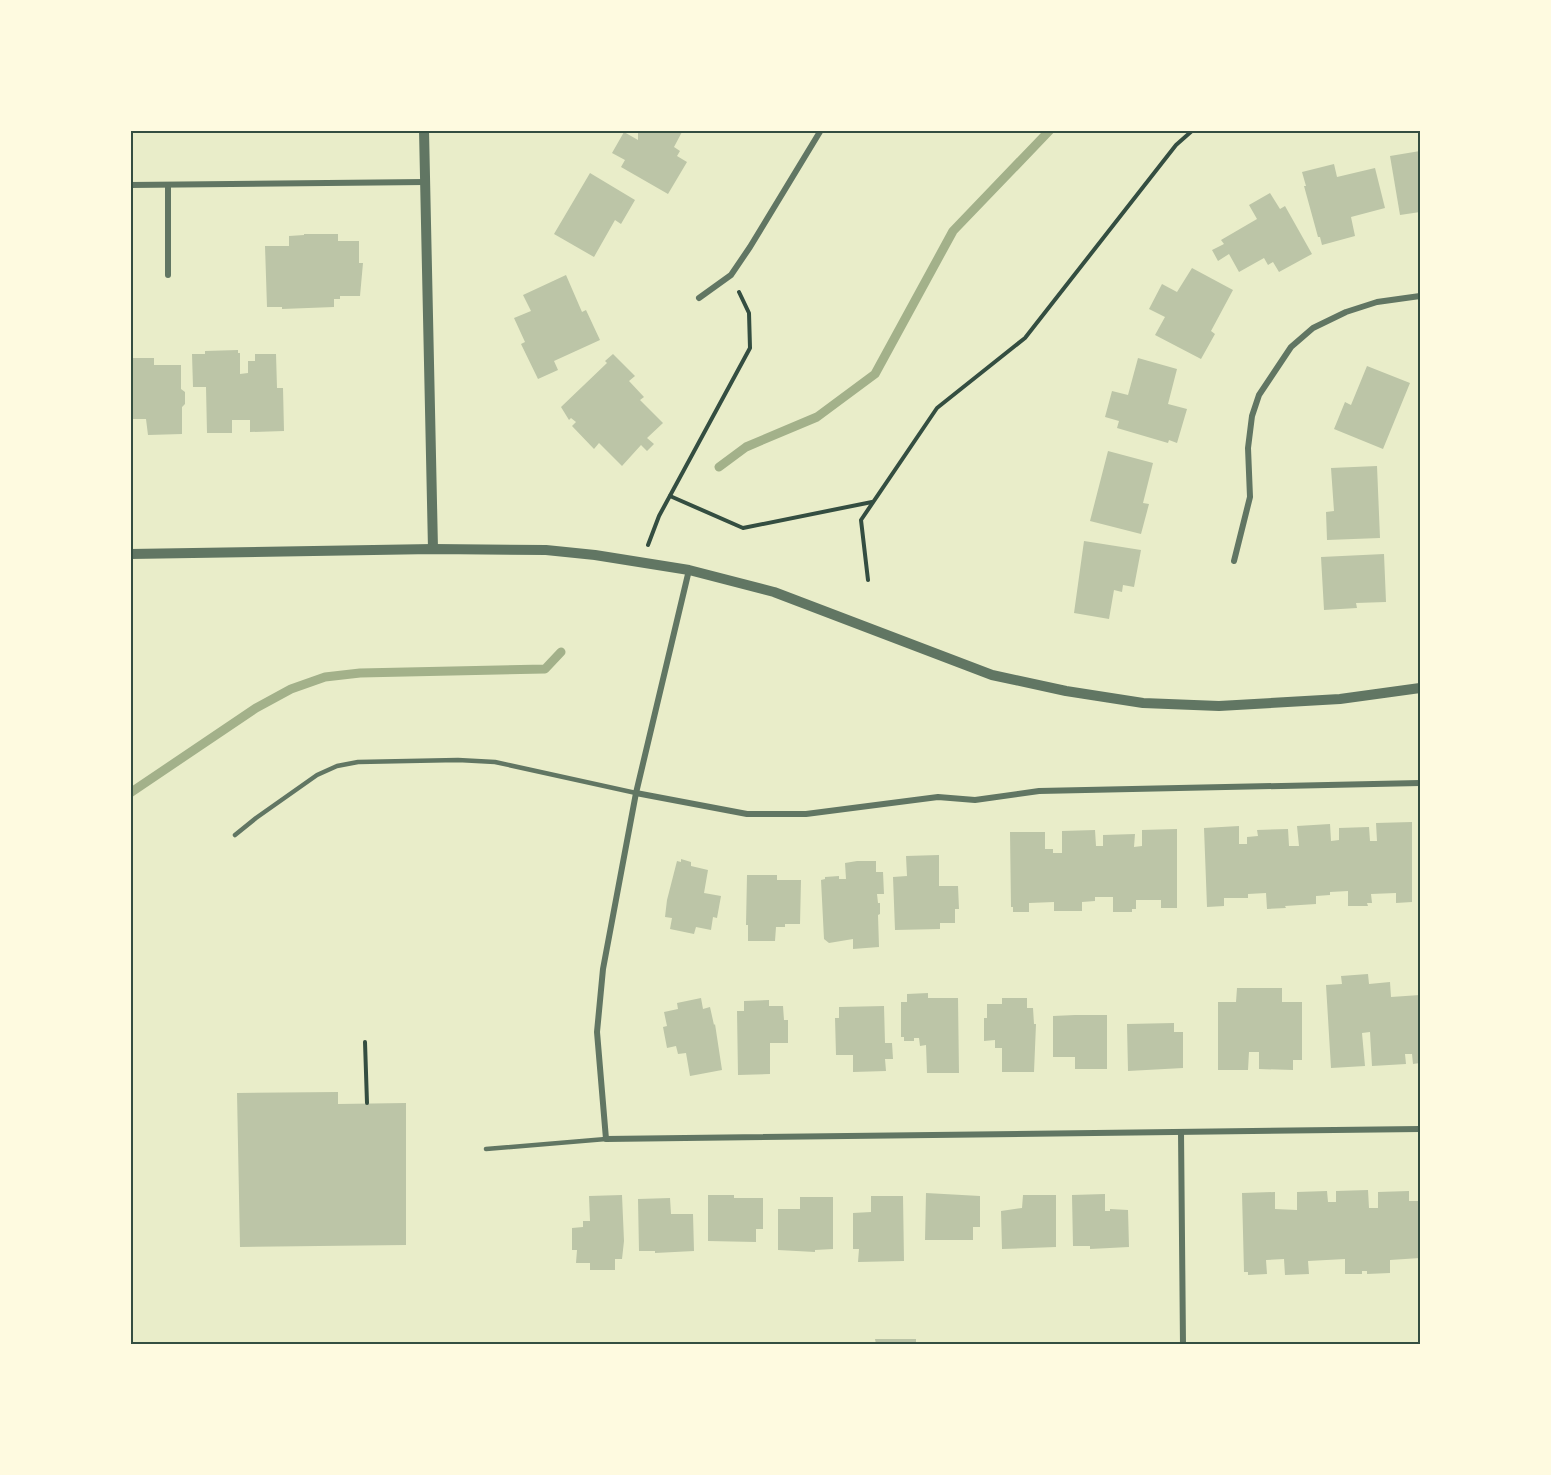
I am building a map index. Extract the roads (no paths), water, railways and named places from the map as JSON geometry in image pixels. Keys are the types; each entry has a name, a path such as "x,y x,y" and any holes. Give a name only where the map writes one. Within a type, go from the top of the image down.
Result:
{"street":[{"path":"424,130 433,549"},
{"path":"699,298 731,275 821,130"},
{"path":"130,185 425,182"},
{"path":"168,185 168,276"},
{"path":"1234,561 1250,497 1248,448 1252,416 1259,394 1291,347 1313,328 1346,312 1377,302 1420,296"},
{"path":"130,554 433,549 546,550 642,561 689,570 774,592 993,675 1066,691 1143,703 1219,706 1340,699 1420,688"},
{"path":"689,570 636,793 603,969 597,1032 606,1139 1420,1129"},
{"path":"636,793 747,814 806,814 938,797 975,800 1039,790 1420,783"},
{"path":"1181,1132 1183,1344"}],"lane":[{"path":"235,835 317,775 337,766 358,762 458,760 495,762 636,793"},
{"path":"486,1149 606,1139"}],"waterway":[{"path":"719,467 746,447 817,417 875,374 953,231 1050,130"},
{"path":"130,793 256,708 291,689 325,677 360,673 545,669 561,652"}]}
